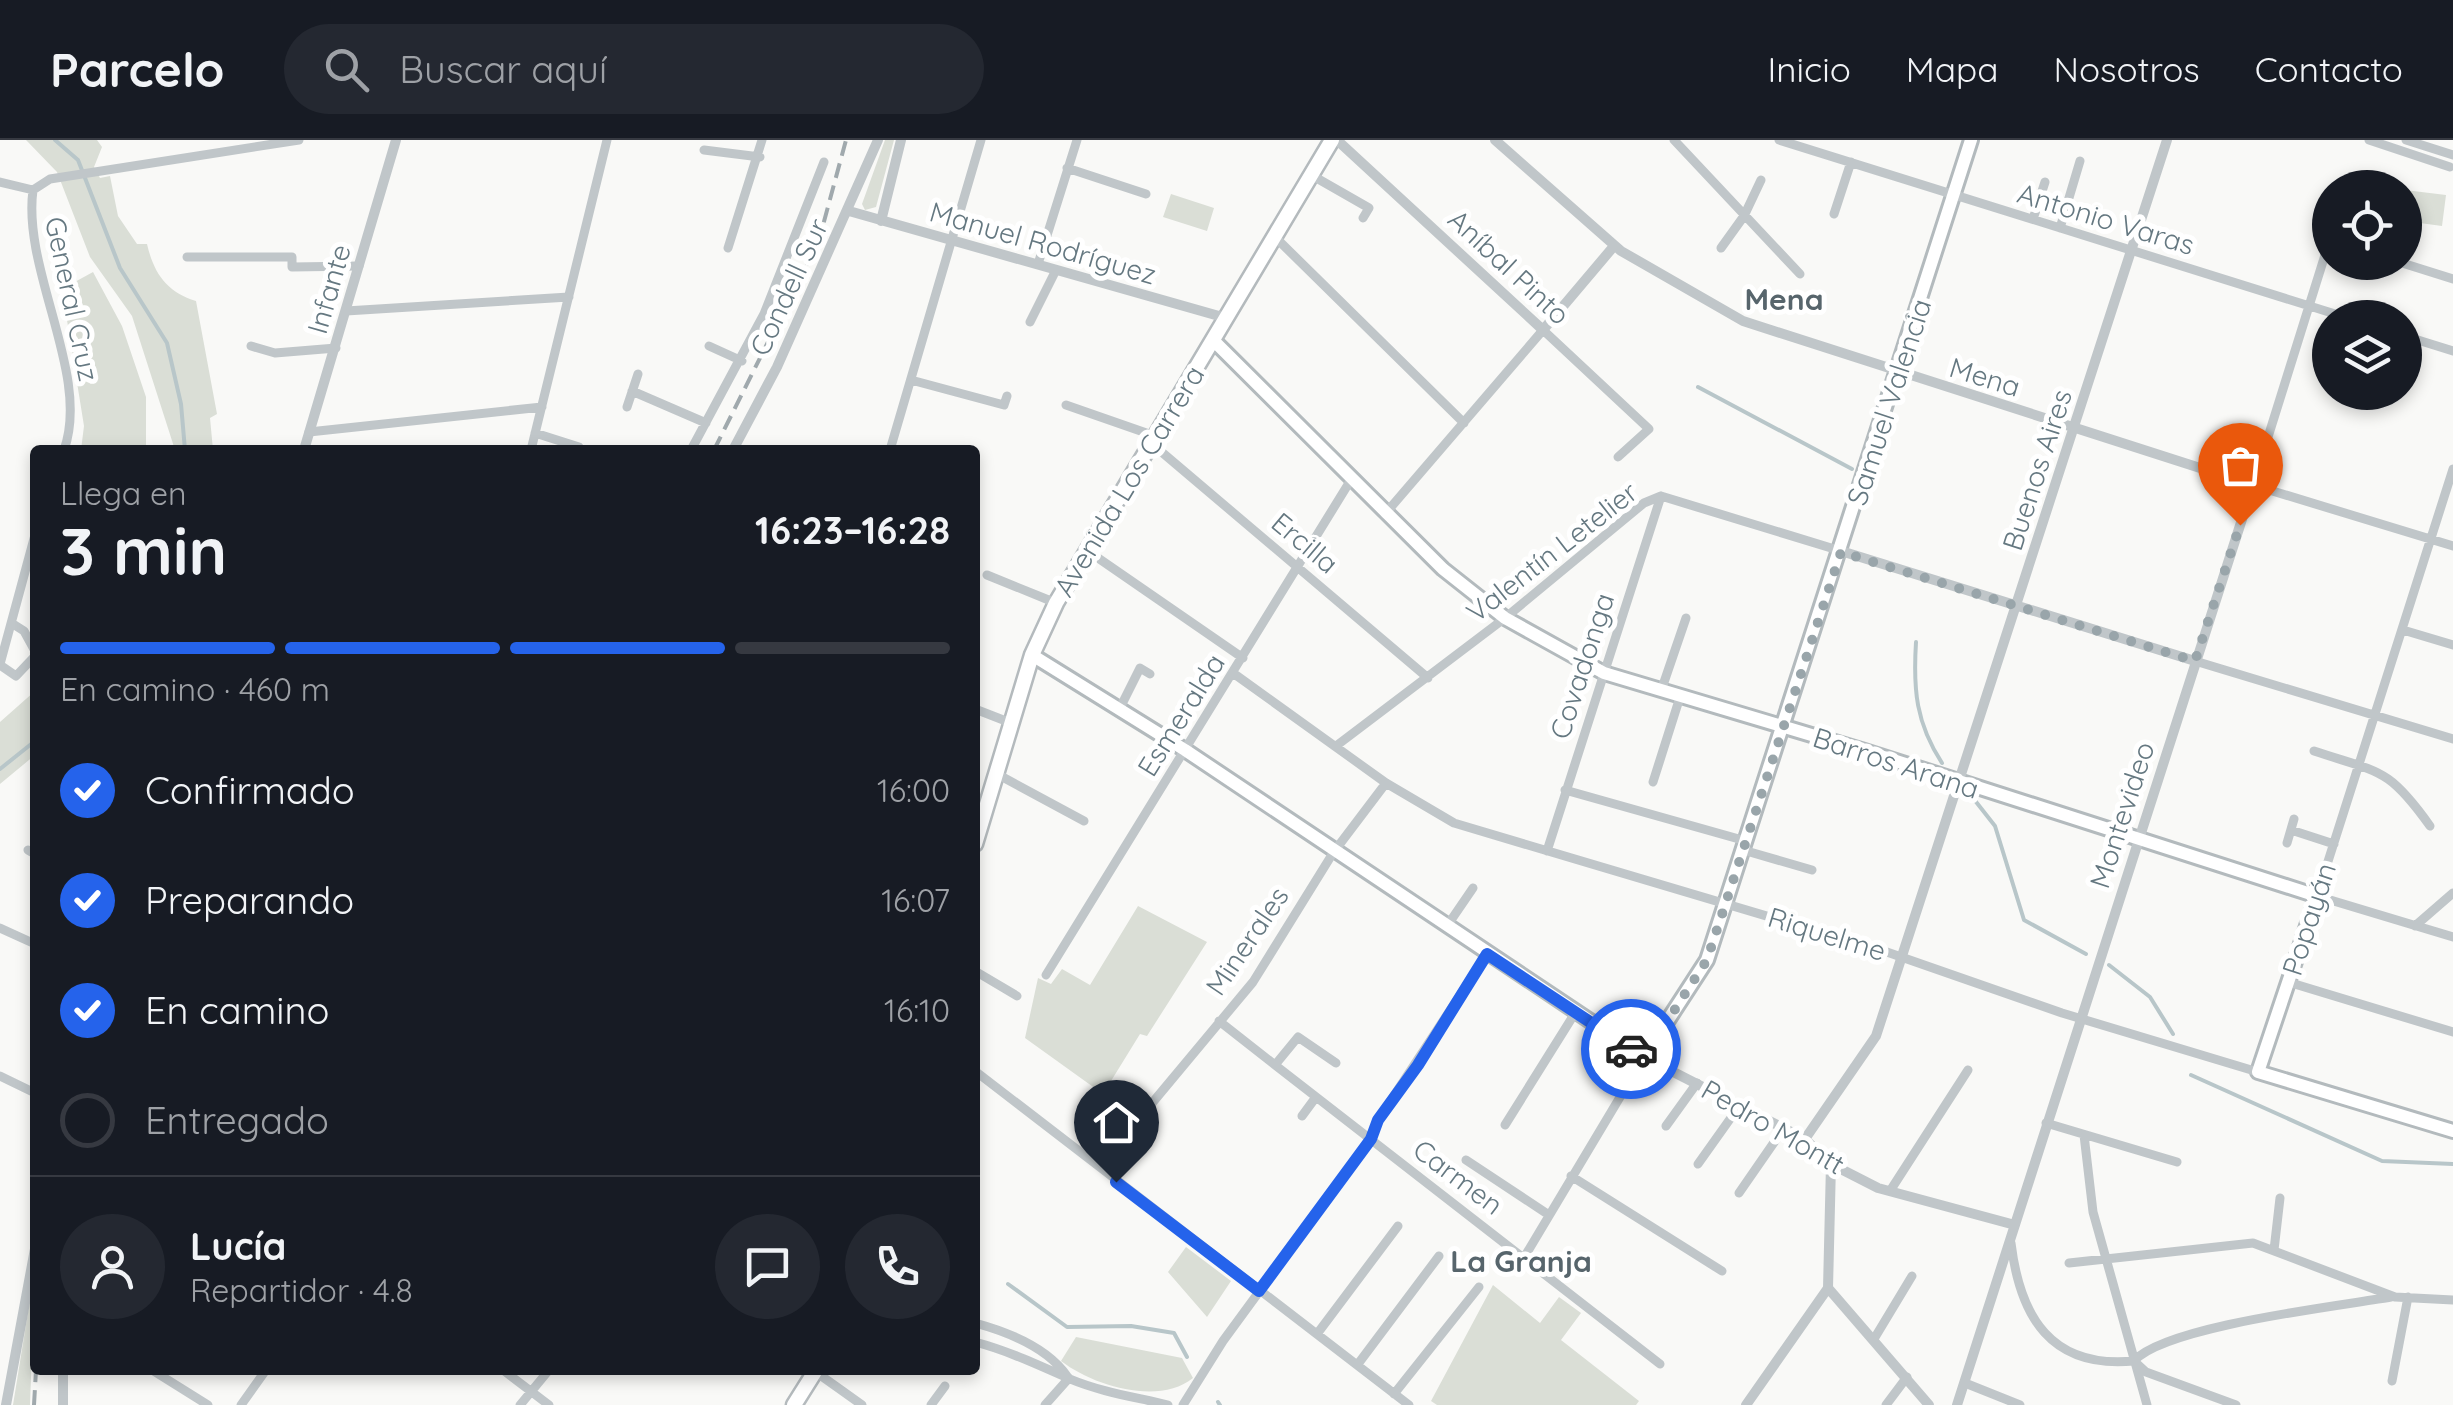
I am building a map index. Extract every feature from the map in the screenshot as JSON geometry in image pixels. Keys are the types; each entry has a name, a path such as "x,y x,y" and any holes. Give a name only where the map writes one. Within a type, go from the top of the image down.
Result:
{"main road":[{"name":"Avenida Los Carrera","path":"980,828 1032,655 1056,603 1085,549 1335,140"},
{"name":"Samuel Valencia","path":"1644,1057 1707,960 1972,140"},
{"name":"Barros Arana","path":"1213,340 1386,514 1505,618 1604,674 2317,896"},
{"name":"Pedro Montt","path":"1032,655 1185,750 1333,853 1644,1057"},
{"name":"Popayán","path":"2258,1072 2317,896"},
{"name":"Riquelme","path":"2258,1072 2453,1131"},
{"path":"794,1405 813,1375"}],"street":[{"name":"General Cruz","path":"65,445 73,415 33,231 33,190 50,179 299,140"},
{"name":"Infante","path":"306,445 396,140"},
{"path":"531,445 607,140"},
{"path":"728,248 760,157 762,140"},
{"name":"Condell Sur","path":"736,445 777,367 878,140"},
{"path":"881,221 901,140"},
{"path":"892,445 980,142 967,140"},
{"path":"1038,264 1077,140"},
{"name":"Aníbal Pinto","path":"1335,140 1649,429 1618,457"},
{"name":"Mena","path":"1495,140 1645,269 1742,321 1898,374 2453,546"},
{"path":"1674,140 1800,274"},
{"name":"Antonio Varas","path":"1780,140 2312,306"},
{"name":"Buenos Aires","path":"1805,1139 1876,1036 2167,140"},
{"path":"2369,140 2450,166"},
{"path":"2406,140 2453,155"},
{"path":"704,150 760,157"},
{"path":"2060,228 2080,161"},
{"path":"694,445 742,361 796,238 824,162"},
{"path":"1834,214 1851,162"},
{"path":"1067,168 1146,194"},
{"path":"1313,176 1369,208 1363,218"},
{"path":"1721,248 1744,216 1761,180"},
{"path":"0,182 33,190"},
{"path":"2033,220 2045,182"},
{"name":"Manuel Rodríguez","path":"848,211 1226,318"},
{"path":"1276,238 1464,423"},
{"path":"1386,514 1614,246"},
{"path":"187,257 292,257 292,267 359,266"},
{"path":"2422,269 2453,279"},
{"path":"1030,322 1056,270"},
{"name":"Montevideo","path":"1957,1405 2317,280"},
{"path":"346,312 569,296"},
{"path":"2422,342 2453,352"},
{"path":"250,346 276,354 336,348"},
{"path":"708,346 742,361"},
{"path":"627,407 638,374"},
{"path":"911,380 1004,405 1007,396"},
{"path":"632,391 706,424"},
{"path":"1066,406 1153,440"},
{"path":"310,432 542,407"},
{"path":"535,433 573,445"},
{"name":"Ercilla","path":"1153,440 1428,678"},
{"name":"Popayán","path":"2317,896 2453,468"},
{"name":"Esmeralda","path":"1046,975 1352,478"},
{"name":"Valentín Letelier","path":"1336,746 1505,618 1644,503 1662,496 2453,739"},
{"name":"Covadonga","path":"1547,850 1662,496"},
{"path":"1085,549 1243,658"},
{"path":"30,554 0,665 16,676 30,660"},
{"path":"988,576 1056,603"},
{"path":"1661,690 1686,618"},
{"path":"13,624 24,631 30,644"},
{"path":"2403,630 2453,646"},
{"path":"1120,708 1140,668 1150,674"},
{"name":"Riquelme","path":"1234,673 1386,783 1454,823 1726,903 2258,1072"},
{"path":"1653,782 1680,697"},
{"path":"980,711 1011,724"},
{"path":"2314,751 2400,784 2430,826"},
{"path":"997,774 1084,821"},
{"name":"Minerales","path":"1149,1118 1143,1114 1253,982 1333,853 1386,783"},
{"path":"1565,790 1812,870"},
{"path":"2286,842 2294,819"},
{"path":"2290,830 2334,844"},
{"path":"1447,926 1473,888"},
{"path":"2415,926 2453,894"},
{"name":"Barros Arana","path":"2317,896 2453,937"},
{"path":"0,928 30,942"},
{"path":"1183,1405 1222,1342 1371,1139 1378,1120 1418,1065 1487,954"},
{"path":"980,973 1017,996"},
{"path":"2288,982 2453,1032"},
{"path":"1505,1125 1575,1013"},
{"name":"Carmen","path":"1219,1020 1660,1364"},
{"path":"1275,1065 1298,1037 1336,1063"},
{"name":"Pedro Montt","path":"1644,1057 1805,1139 1830,1164 1890,1191 2015,1225"},
{"name":"Samuel Valencia","path":"1525,1256 1644,1057"},
{"path":"1890,1191 1968,1070"},
{"path":"980,1075 1409,1405"},
{"path":"0,1076 30,1091"},
{"path":"1666,1126 1697,1083"},
{"path":"1302,1116 1316,1097"},
{"path":"1698,1164 1740,1105"},
{"path":"2046,1124 2177,1162"},
{"path":"1740,1193 1784,1128"},
{"path":"2084,1135 2093,1212 2148,1405"},
{"path":"1466,1160 1549,1215"},
{"path":"1746,1405 1828,1288 1830,1164"},
{"path":"1571,1176 1722,1271"},
{"path":"2274,1250 2280,1198"},
{"path":"1317,1334 1398,1226"},
{"path":"2011,1243 2020,1296 2038,1326 2078,1358 2106,1364 2134,1361 2140,1354 2169,1343 2262,1318 2395,1297 2453,1300"},
{"path":"2070,1264 2253,1244 2395,1297"},
{"path":"1358,1364 1439,1256"},
{"path":"6,1405 30,1276"},
{"path":"1874,1340 1912,1276"},
{"path":"1394,1394 1479,1286"},
{"path":"1828,1288 1929,1405"},
{"path":"2392,1382 2408,1297"},
{"path":"980,1325 1022,1340 1059,1364 1068,1378"},
{"path":"980,1344 1041,1363 1068,1378 1160,1404"},
{"path":"2134,1361 2146,1372 2236,1405"},
{"path":"63,1375 63,1405"},
{"path":"170,1375 208,1405"},
{"path":"241,1405 262,1375"},
{"path":"510,1375 549,1405"},
{"path":"520,1405 544,1375"},
{"path":"821,1375 862,1405"},
{"path":"1886,1405 1907,1377"},
{"path":"1045,1405 1068,1378"},
{"path":"1965,1383 2020,1405"},
{"path":"931,1405 945,1386"}],"shaded area":[{"path":"26,140 97,140 102,147 94,167 100,178 110,176 118,216 137,244 147,244 163,280 177,293 196,301 217,414 210,418 213,445 173,445 132,316 90,257 57,172"},
{"path":"885,140 894,140 876,207 865,210 862,204"},
{"path":"2422,192 2446,195 2442,226 2422,223"},
{"path":"1171,194 1214,208 1207,231 1163,217"},
{"path":"93,272 122,326 146,397 146,445 82,445 84,426 62,289"},
{"path":"30,695 30,759 0,784 0,722"},
{"path":"1138,906 1207,942 1147,1036 1140,1034 1103,1094 1025,1038 1038,978 1051,984 1062,969 1090,985"},
{"path":"1186,1247 1231,1281 1207,1317 1168,1272"},
{"path":"1493,1285 1540,1323 1559,1297 1581,1313 1561,1340 1639,1401 1636,1405 1437,1405 1431,1401"},
{"path":"30,1300 30,1405 13,1405"},
{"path":"1076,1337 1182,1358 1193,1378 1163,1390 1109,1385 1061,1361"}],"waterway":[{"path":"55,140 78,160 120,268 167,343 181,404 185,445"},
{"path":"1698,387 1852,469"},
{"path":"1916,642 1918,706 1942,763"},
{"path":"0,769 30,745"},
{"path":"1973,798 1995,826 2024,920 2086,954"},
{"path":"2109,965 2150,997 2173,1034"},
{"path":"2191,1075 2382,1161 2453,1164"},
{"path":"1008,1284 1067,1327 1131,1326 1174,1333 1187,1357"}],"railway":[{"path":"716,445 809,260 822,229 846,140"},
{"path":"34,1405 36,1375"}],"way so far":[{"path":"1631,1049 1644,1057 1707,960 1841,552 2195,661 2240,525"}],"district":[{"name":"Mena","path":"1784,300"},
{"name":"La Granja","path":"1521,1262"}],"route":[{"path":"1116,1182 1259,1291 1371,1139 1378,1120 1418,1065 1487,954 1631,1049"}]}
